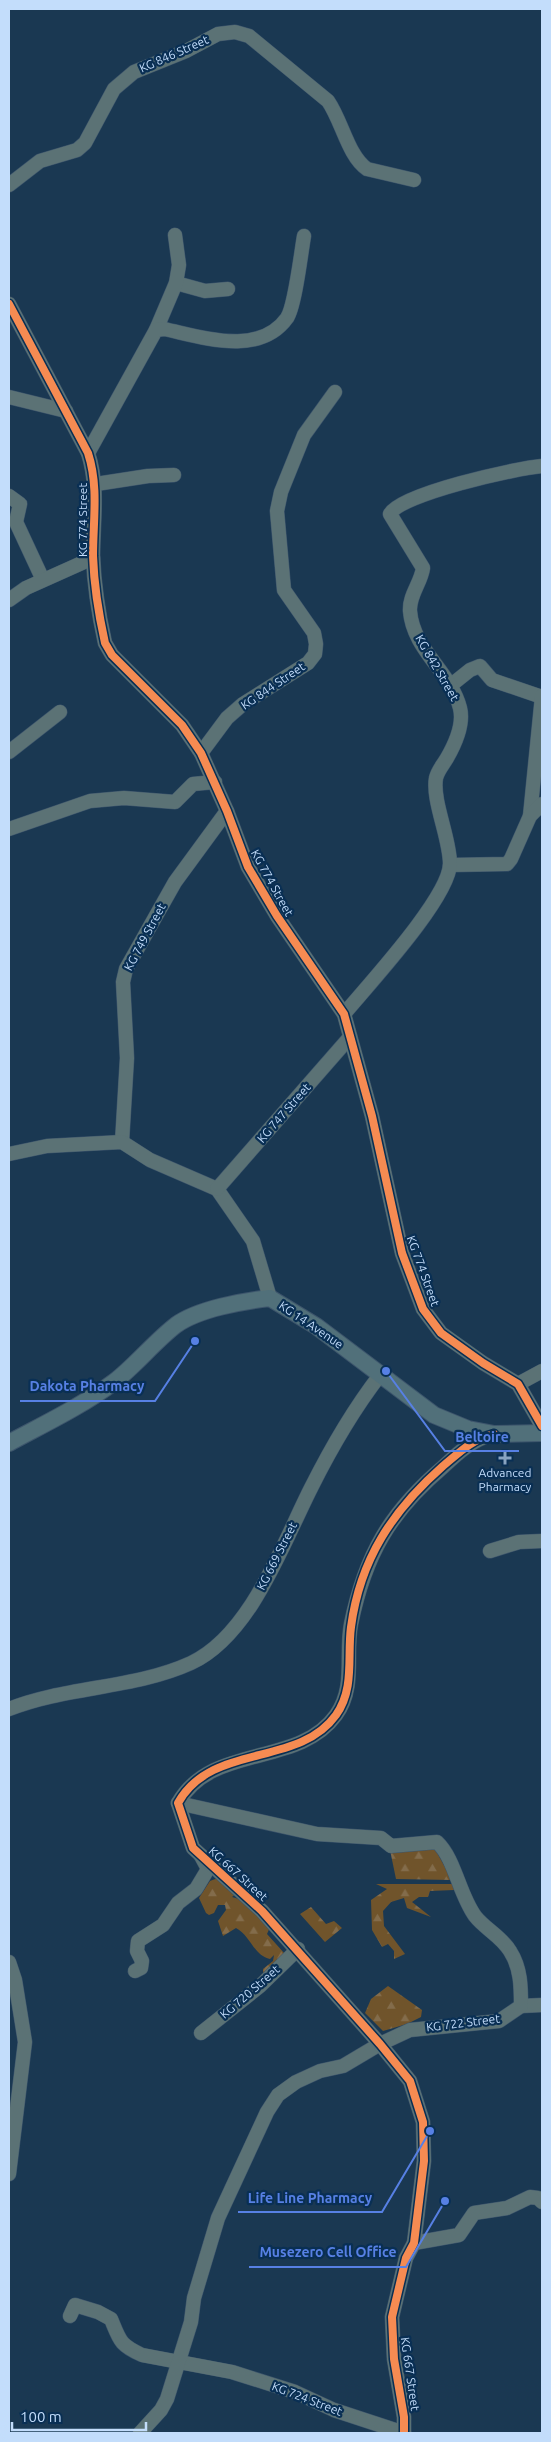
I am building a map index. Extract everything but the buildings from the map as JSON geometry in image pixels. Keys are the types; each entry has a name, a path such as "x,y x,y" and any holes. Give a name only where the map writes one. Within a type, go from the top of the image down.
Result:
{"main road":[{"name":"KG 14 Avenue","path":"9,1443 86,1401 114,1382 176,1325 197,1315 270,1298 316,1326 434,1415 468,1429 494,1434 538,1430"}],"street":[{"name":"KG 846 Street","path":"9,185 40,161 77,150 85,143 114,89 134,72 186,51 218,34 235,32 249,36 328,101 337,114 356,158 361,165 367,169 414,180"},
{"path":"88,453 156,330 176,283 179,265 175,235"},
{"path":"156,330 164,329 236,343 270,332 287,318 296,285 304,236"},
{"path":"176,283 205,291 228,289"},
{"name":"KG 774 Street","path":"9,304 88,453 96,484 93,558 105,644 112,654 182,725 201,753 227,811 248,867 276,916 344,1014 372,1116 402,1253 423,1310 441,1333 518,1384 538,1430"},
{"name":"KG 844 Street","path":"201,753 227,718 243,704 308,663 315,654 314,633 284,590 277,511 281,492 304,435 335,392"},
{"path":"9,397 66,411"},
{"name":"KG 842 Street","path":"450,865 435,787 439,770 455,744 460,722 460,710 450,686 426,652 416,633 410,611 412,596 423,568 390,514 399,505 462,482 542,466"},
{"path":"96,484 148,476 174,475"},
{"path":"9,496 20,504 16,522 43,580"},
{"path":"9,600 26,588 93,558"},
{"path":"344,1014 425,915 437,896 450,865 507,864 530,816 542,697 492,680 480,666 470,670 450,686"},
{"path":"9,752 60,712"},
{"path":"9,829 90,801 124,798 175,802 193,784 215,782"},
{"path":"530,816 542,804"},
{"name":"KG 749 Street","path":"122,1142 127,1058 123,982 126,969 175,882 227,811"},
{"name":"KG 747 Street","path":"217,1189 350,1037"},
{"path":"9,1154 47,1146 122,1142 150,1160 217,1189 253,1241 270,1298"},
{"path":"518,1384 542,1372"},
{"name":"KG 669 Street","path":"9,1709 29,1701 157,1676 193,1662 224,1639 262,1589 311,1487 350,1415 380,1375"},
{"path":"538,1430 542,1443"},
{"path":"494,1434 469,1443 429,1479 401,1506 379,1540 360,1586 350,1630 348,1693 336,1715 316,1734 298,1744 202,1774 185,1790 178,1802 317,1834 381,1838 391,1846 437,1842 444,1849 458,1884 476,1916 510,1951 520,1977 521,2006 542,2005"},
{"path":"490,1551 519,1542 542,1541"},
{"name":"KG 667 Street","path":"178,1802 193,1848 262,1911 298,1949 410,2081 422,2122 424,2161 414,2243 406,2258 392,2317 394,2359 404,2417 404,2433"},
{"path":"135,1971 141,1968 142,1960 137,1951 138,1941 163,1925 178,1903 196,1889 208,1869 202,1857 193,1848"},
{"name":"KG 720 Street","path":"201,2033 260,1986 298,1949"},
{"path":"9,1962 15,1980 24,2042 9,2174"},
{"name":"KG 722 Street","path":"140,2433 161,2410 179,2363 194,2298 218,2218 267,2112 278,2095 296,2082 320,2070 343,2066 380,2044 410,2030 499,2020 521,2006"},
{"path":"414,2243 459,2236 474,2213 514,2206 530,2197 538,2198 542,2202"},
{"name":"KG 724 Street","path":"72,2308 98,2312 111,2320 119,2341 129,2349 179,2363 232,2372 295,2392 334,2410 404,2433"}],"green space":[{"path":"434,1847 452,1880 396,1879 390,1850"},
{"path":"218,1878 227,1889 238,1892 232,1897 239,1899 252,1911 262,1911 271,1925 267,1934 285,1954 263,1975 263,1969 273,1961 274,1955 270,1959 260,1954 245,1935 236,1928 223,1936 218,1921 226,1910 225,1905 218,1905 214,1913 209,1915 206,1913 199,1898 210,1881"},
{"path":"376,1884 455,1884 454,1890 430,1891 428,1897 419,1897 412,1902 431,1917 407,1908 404,1898 391,1902 383,1911 384,1926 405,1954 394,1959 394,1951 388,1944 382,1947 372,1930 371,1900 387,1889"},
{"path":"311,1907 326,1924 334,1921 342,1928 325,1942 300,1914"},
{"path":"388,1986 422,2010 421,2017 407,2024 383,2031 365,2013 371,1999"}],"cycle path":[{"path":"9,304 88,453 95,504 94,578 105,643 112,655 182,725 201,753 227,811 248,867 277,916 344,1014 372,1116 402,1253 423,1309 441,1333 483,1363 518,1384 542,1426"},
{"path":"404,2433 404,2417 394,2359 392,2317 406,2258 414,2243 424,2161 423,2122 410,2081 380,2044 262,1911 193,1848 178,1803 193,1784 212,1771 233,1762 300,1743 320,1731 336,1715 342,1705 348,1683 350,1638 355,1602 362,1579 382,1538 394,1518 409,1500 443,1466 473,1443 494,1434"}],"place":[{"name":"Dakota Pharmacy","path":"195,1341"},
{"name":"Beltoire","path":"386,1371"},
{"name":"Advanced Pharmacy","path":"505,1458"},
{"name":"Life Line Pharmacy","path":"430,2131"},
{"name":"Musezero Cell Office","path":"445,2201"}]}
